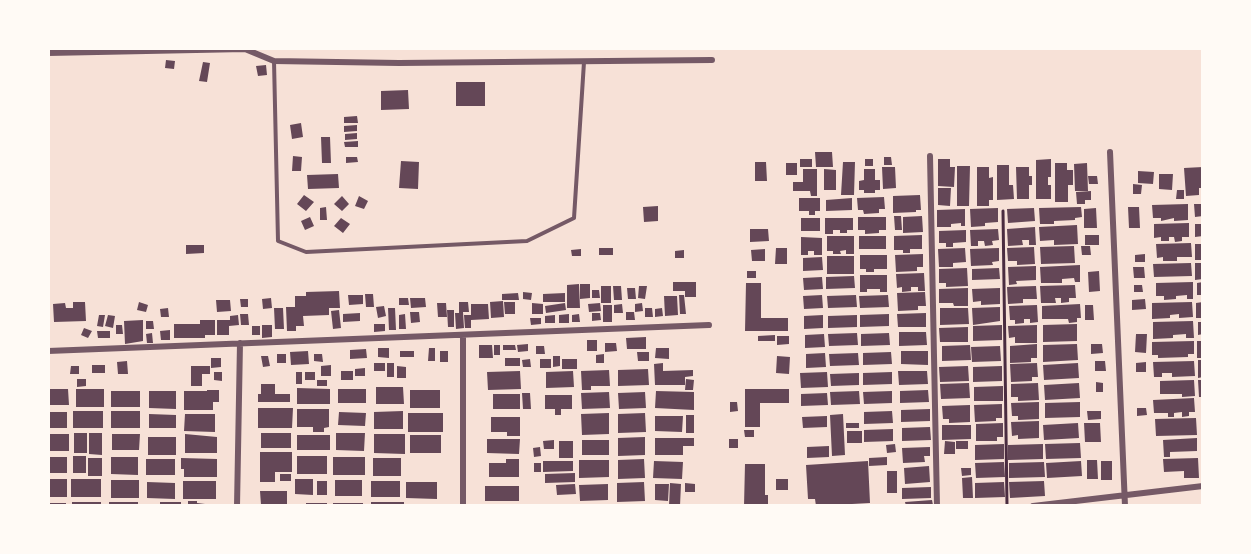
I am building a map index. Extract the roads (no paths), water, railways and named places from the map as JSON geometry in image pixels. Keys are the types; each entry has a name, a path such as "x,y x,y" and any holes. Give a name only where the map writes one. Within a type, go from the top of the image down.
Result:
{"street":[{"path":"48,53 245,49 274,61 399,63 712,60"},
{"path":"1110,152 1125,506"},
{"path":"930,156 938,506"},
{"path":"48,351 709,325"},
{"path":"463,334 463,506"},
{"path":"237,506 240,343"},
{"path":"1034,506 1203,486"}],"lane":[{"path":"274,61 278,241 306,252 527,241 574,218 584,61"}]}
